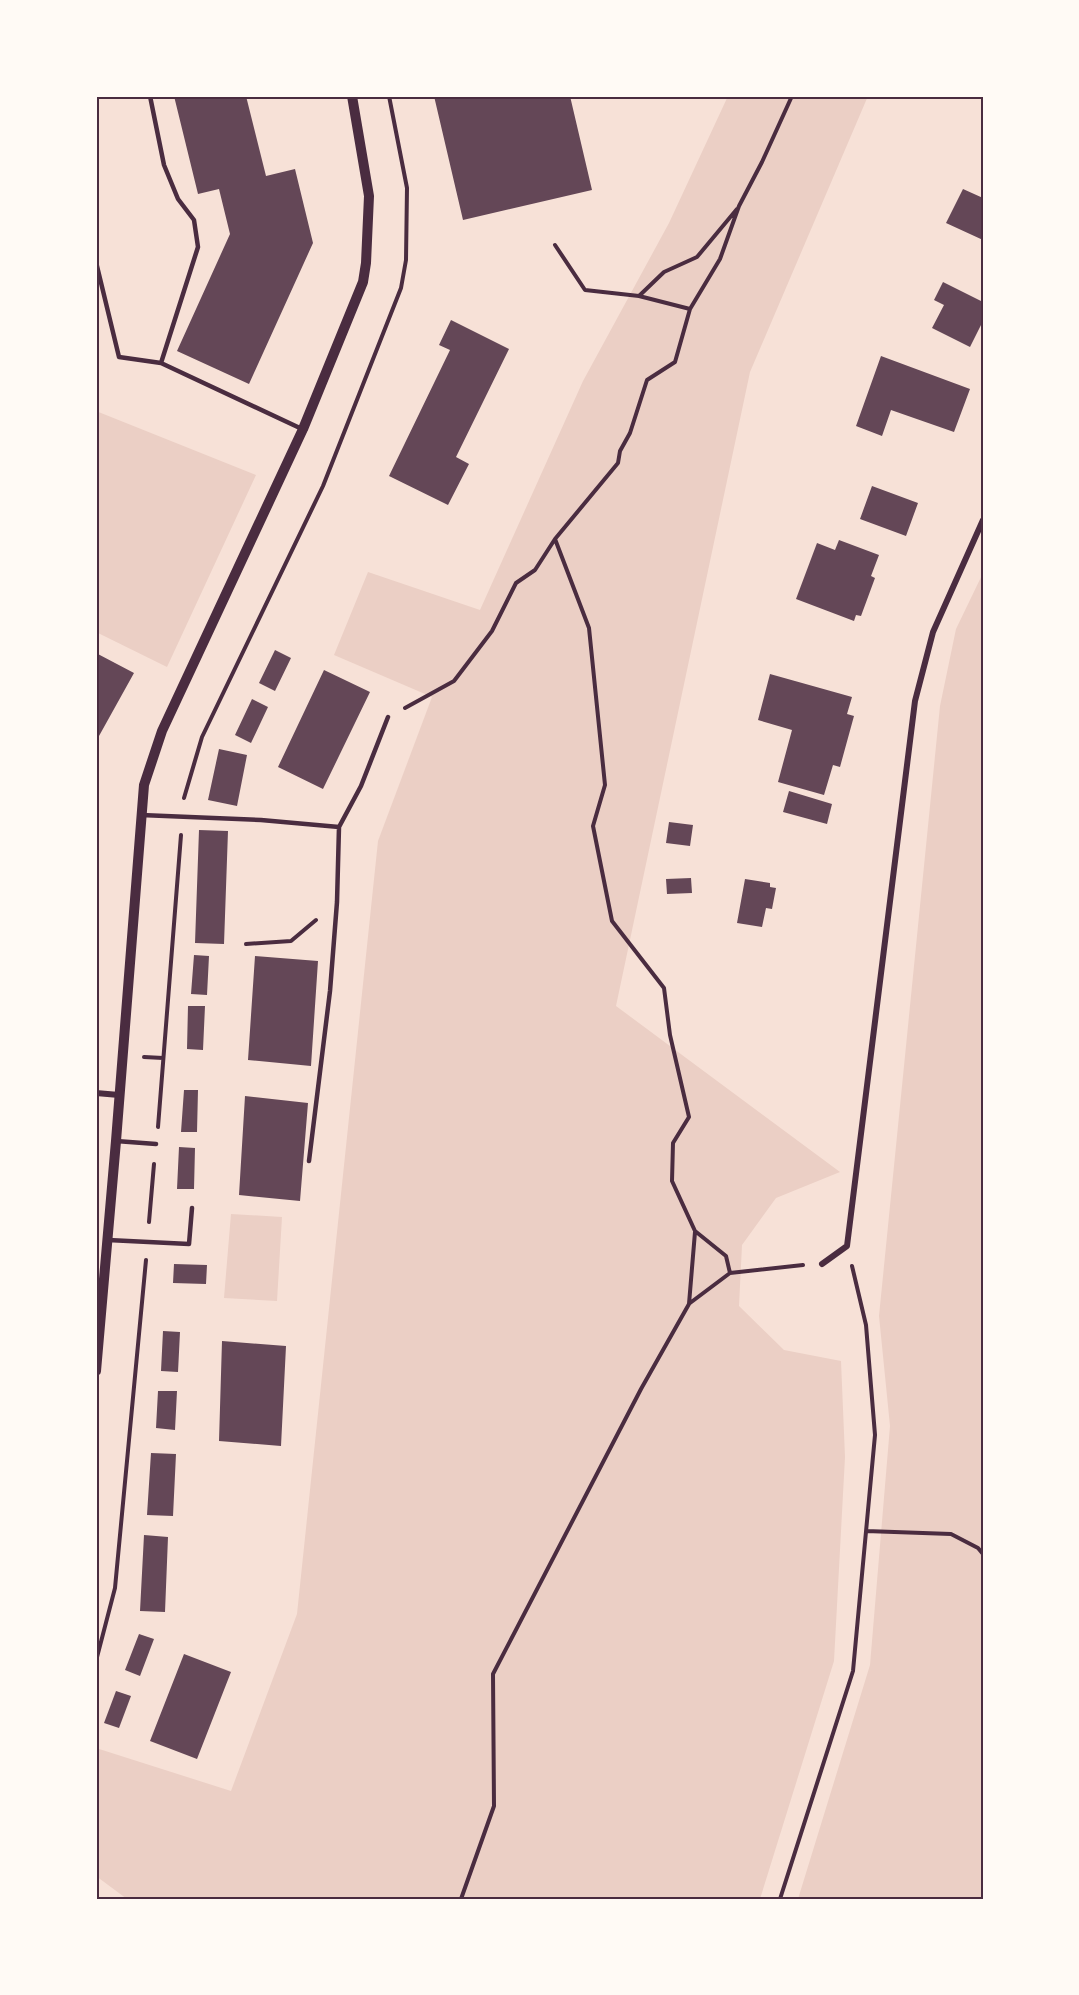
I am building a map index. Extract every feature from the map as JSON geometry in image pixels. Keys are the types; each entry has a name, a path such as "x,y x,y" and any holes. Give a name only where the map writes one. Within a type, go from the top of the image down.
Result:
{"street":[{"path":"96,1371 144,785 162,731 303,429 363,282 369,196 351,96"},
{"path":"822,1264 847,1246 915,701 933,632 983,520"},
{"path":"96,1092 119,1095"}],"lane":[{"path":"150,96 164,165 178,200 194,220 198,247 161,363"},
{"path":"96,261 119,357 161,363 303,429"},
{"path":"309,1161 330,991 337,902 339,828 361,786 388,717"},
{"path":"141,814 261,820 339,828"},
{"path":"116,1141 156,1144"},
{"path":"108,1240 189,1244 192,1208"}],"path":[{"path":"96,1661 115,1588 148,1242 184,793 202,737 323,486 401,288 406,260 407,188 389,96"},
{"path":"388,717 454,681 492,631 516,583 535,570 555,539 618,463 620,451 630,433 647,380 675,362 690,309 720,259 739,206 792,96"},
{"path":"639,296 664,272 697,257 739,206"},
{"path":"555,245 585,290 639,296 690,309"},
{"path":"555,539 590,628 605,785 593,826 612,921 663,988 670,1035 689,1117 673,1143 672,1181 695,1231 726,1256 730,1273"},
{"path":"246,944 291,941 337,902"},
{"path":"689,1304 695,1231"},
{"path":"780,1899 853,1671 875,1435 866,1325 847,1246"},
{"path":"461,1899 494,1806 493,1674 641,1389 689,1304 730,1273 822,1264"},
{"path":"866,1531 951,1534 978,1548 983,1554"}],"shaded area":[{"path":"728,96 868,96 750,372 616,1006 840,1172 776,1198 742,1245 739,1306 784,1350 841,1361 845,1457 834,1661 760,1899 127,1899 96,1876 96,1748 231,1791 297,1614 378,841 432,697 334,655 368,572 480,610 583,381 669,223"},
{"path":"96,411 256,475 167,667 96,632"},
{"path":"983,573 983,1899 798,1899 870,1665 890,1426 879,1316 940,706 956,629"},
{"path":"231,1214 282,1217 277,1301 224,1298"}],"building":[{"path":"174,96 246,96 266,176 295,169 313,243 249,384 177,351 230,234 219,189 198,194"},
{"path":"434,96 570,96 592,190 463,220"},
{"path":"963,189 983,198 983,240 946,223"},
{"path":"943,282 983,302 983,321 970,347 932,328 944,305 934,300"},
{"path":"451,320 509,349 456,457 469,464 448,505 389,476 450,350 439,345"},
{"path":"881,356 970,389 954,432 891,410 882,436 856,426"},
{"path":"872,486 918,503 906,536 860,519"},
{"path":"839,540 879,555 871,576 875,578 861,616 856,615 854,621 796,599 817,543 835,550"},
{"path":"275,650 291,658 275,691 259,683"},
{"path":"96,653 134,673 99,736 98,755 96,755"},
{"path":"324,670 370,692 323,789 278,767"},
{"path":"770,674 852,697 847,714 854,716 840,767 833,765 824,795 778,782 792,730 758,720"},
{"path":"252,699 268,707 251,743 235,735"},
{"path":"219,749 247,755 237,806 208,800"},
{"path":"789,791 832,804 827,824 783,812"},
{"path":"669,822 693,825 690,846 666,843"},
{"path":"199,830 228,831 224,944 195,943"},
{"path":"691,878 692,893 667,894 666,879"},
{"path":"745,879 770,883 770,887 776,888 772,909 766,908 762,927 737,923"},
{"path":"194,955 209,956 207,995 191,994"},
{"path":"255,956 318,961 311,1066 248,1060"},
{"path":"188,1006 205,1006 203,1050 187,1049"},
{"path":"184,1090 198,1090 197,1132 181,1132"},
{"path":"245,1096 308,1103 300,1201 239,1195"},
{"path":"179,1147 195,1148 194,1189 177,1189"},
{"path":"174,1264 207,1265 206,1284 173,1283"},
{"path":"163,1331 180,1332 178,1372 161,1371"},
{"path":"222,1341 286,1346 281,1446 219,1441"},
{"path":"158,1391 177,1391 175,1430 156,1428"},
{"path":"151,1453 176,1454 173,1516 147,1515"},
{"path":"144,1535 168,1537 165,1612 140,1611"},
{"path":"139,1634 154,1639 140,1676 125,1670"},
{"path":"184,1654 231,1672 197,1759 150,1741"},
{"path":"116,1691 131,1696 119,1728 104,1723"}]}
